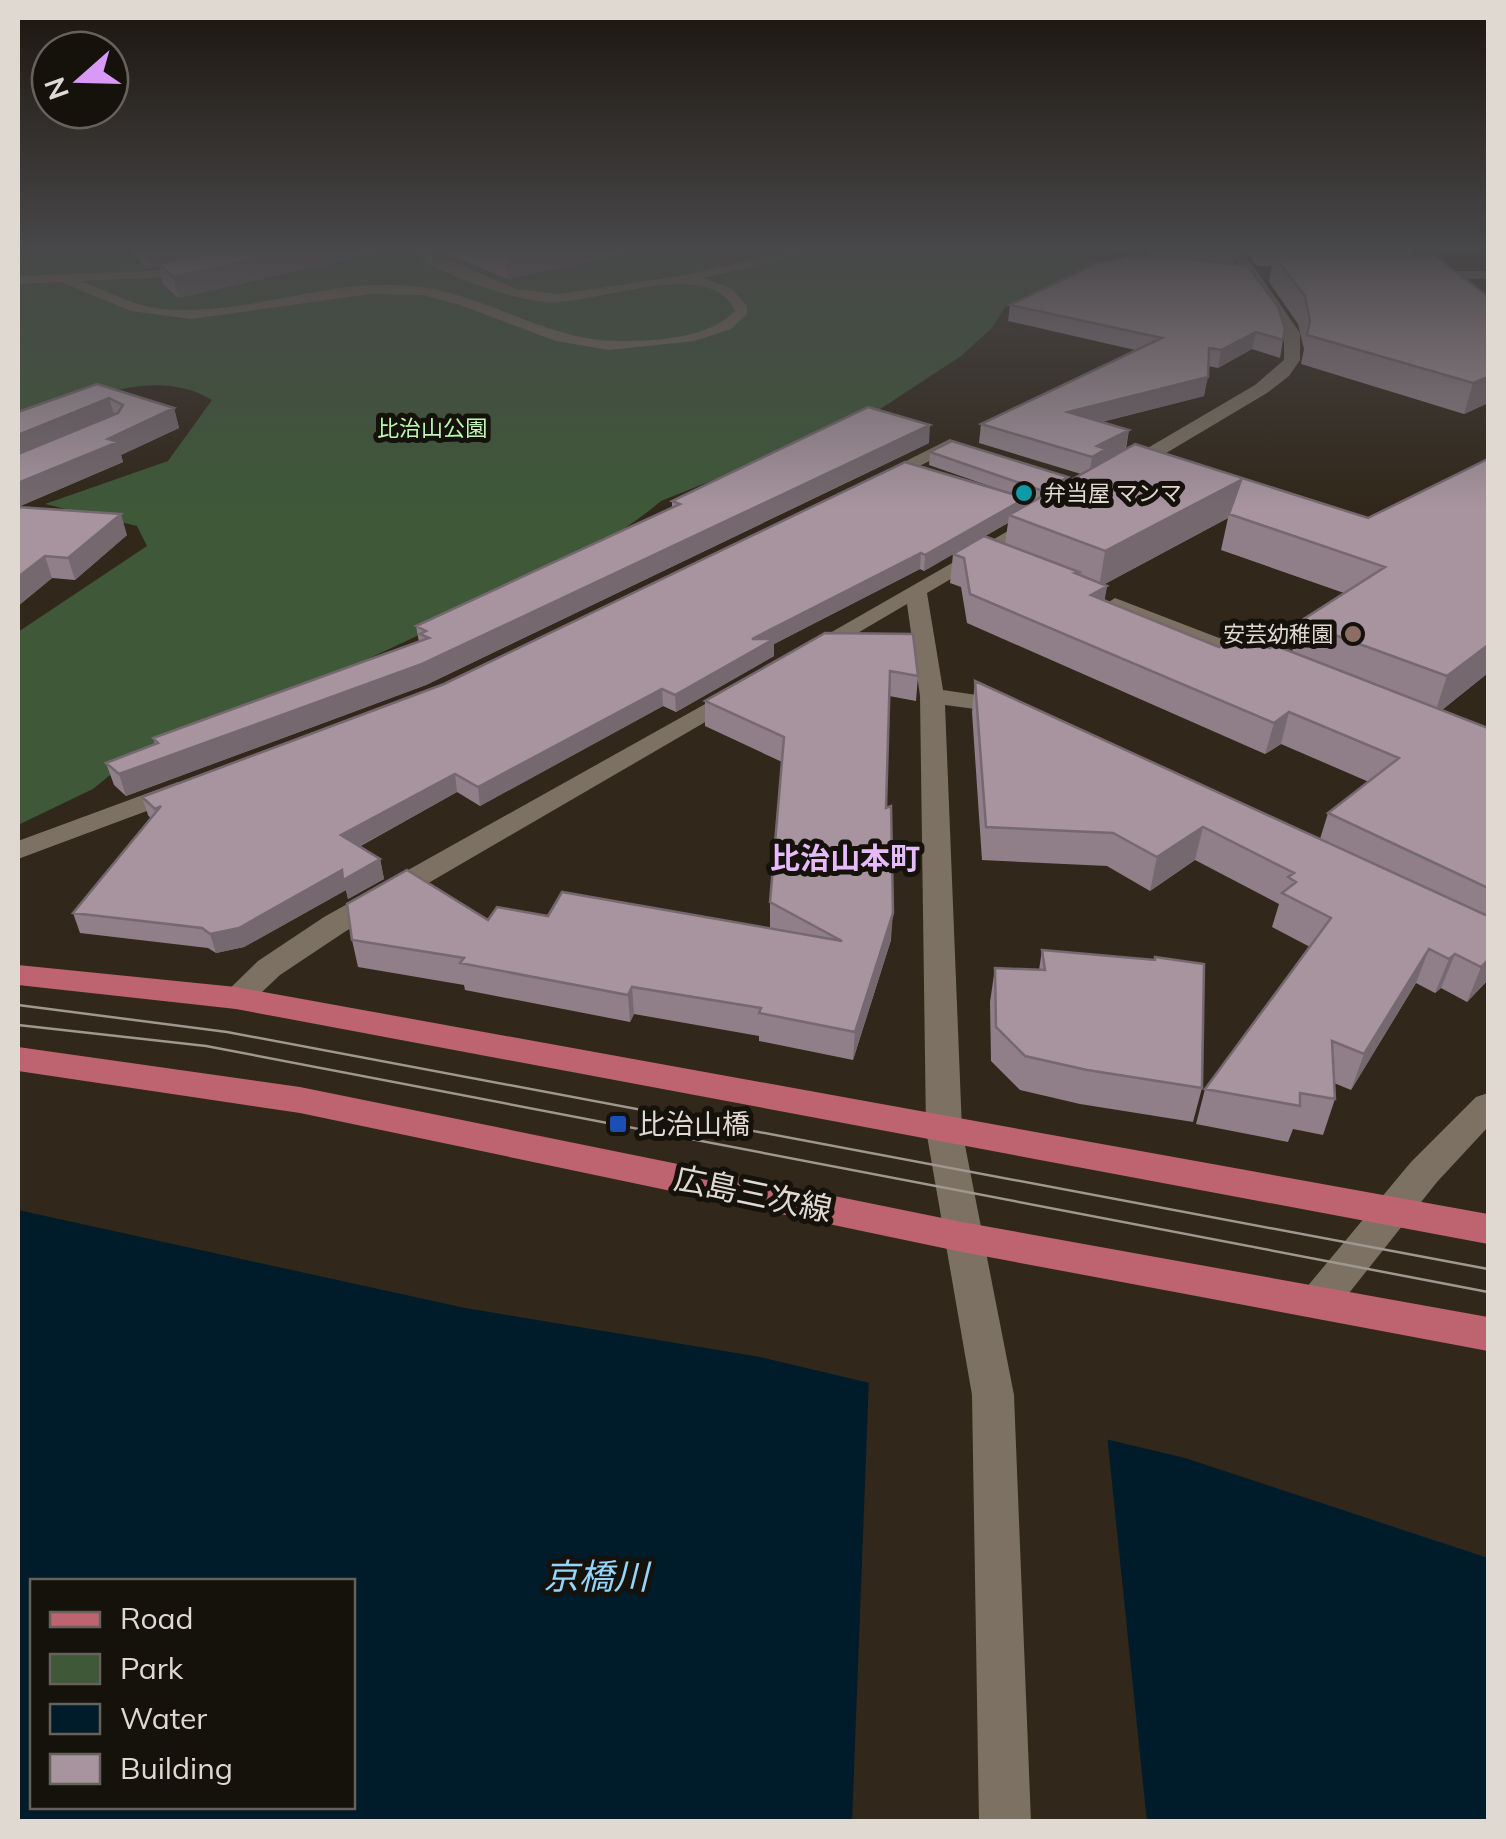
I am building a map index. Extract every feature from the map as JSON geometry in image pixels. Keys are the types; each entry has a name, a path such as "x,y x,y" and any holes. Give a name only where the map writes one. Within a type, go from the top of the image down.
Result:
{"main road":[{"path":"18,975 236,998 1488,1229"},
{"name":"広島三次線","path":"18,1059 300,1100 962,1237 1488,1334"}],"street":[{"path":"553,336 614,346 694,336"},
{"path":"1110,478 1283,375 1294,360 1297,347 1293,336"},
{"path":"851,492 950,444 986,455"},
{"path":"904,467 940,479"},
{"path":"236,998 269,968 334,924 1067,503"},
{"path":"981,554 1010,564"},
{"path":"916,590 932,696 944,1130 993,1396 1005,1822"},
{"path":"1084,593 1286,672"},
{"path":"932,696 981,702 1034,726"},
{"path":"18,851 196,783"},
{"path":"1320,1300 1424,1172 1488,1106"}],"green space":[{"name":"比治山公園","path":"18,336 983,336 961,356 865,419 661,501 622,530 557,567 351,667 115,771 93,789 18,825 18,632 147,546 137,526 45,504 168,461 212,400 165,385 140,386 89,397 18,425"}],"water":[{"name":"京橋川","path":"18,1210 465,1308 760,1357 1185,1458 1488,1558 1488,1821 18,1822"}],"pier":[{"path":"869,1378 1107,1434 1147,1822 852,1821"}],"building":[{"path":"1152,336 1249,336 1221,350 1209,348 1208,377 1068,412 1129,430 1097,446 1106,449 1092,457 981,424 1162,338"},
{"path":"1310,336 1488,336 1488,377 1473,383"},
{"path":"97,384 174,408 108,439 118,442 18,483 18,454 118,413 123,405 109,398 18,435 18,412"},
{"path":"868,407 930,425 422,664 119,774 106,763 158,743 153,738 429,638 420,634 426,631 416,626 680,504 672,501"},
{"path":"952,441 1068,477 1043,491 930,452"},
{"path":"1135,444 1368,518 1488,459 1488,645 1447,676 1299,622 1385,567 1229,514 1241,480 1105,551 1009,515"},
{"path":"905,462 1026,498 925,555 921,553 752,639 774,639 675,695 662,689 478,787 455,774 341,835 380,859 343,880 342,870 239,928 210,934 202,928 73,913 161,806 155,809 142,797 444,684"},
{"path":"18,507 121,514 68,558 45,556 18,577"},
{"path":"984,536 1079,572 1075,573 1107,586 1091,595 1219,647 1238,635 1270,648 1274,645 1488,728 1488,888 1328,813 1399,758 1289,712 1274,723 970,594 964,558 953,554"},
{"path":"825,633 913,634 918,676 890,671 886,808 891,806 893,913 855,1032 759,1013 761,1008 632,987 628,995 460,963 464,958 352,940 347,904 407,870 488,920 497,907 548,916 562,892 842,941 770,902 784,737 705,701"},
{"path":"975,681 1488,916 1488,960 1481,967 1455,954 1449,959 1429,949 1364,1054 1332,1041 1335,1099 1300,1093 1300,1106 1205,1089 1331,918 1282,893 1296,882 1288,877 1294,873 1203,827 1157,857 1113,833 986,827"},
{"path":"1042,950 1204,964 1202,1088 1025,1056 996,1027 995,968 1045,970"}],"tram line":[{"path":"18,1005 227,1032 1488,1269"},
{"path":"18,1025 206,1046 1488,1292"}],"place":[{"name":"弁当屋 マンマ","path":"1024,493"},
{"name":"安芸幼稚園","path":"1353,634"},
{"name":"比治山橋","path":"618,1124"}],"district":[{"name":"比治山本町","path":"845,859"}]}
